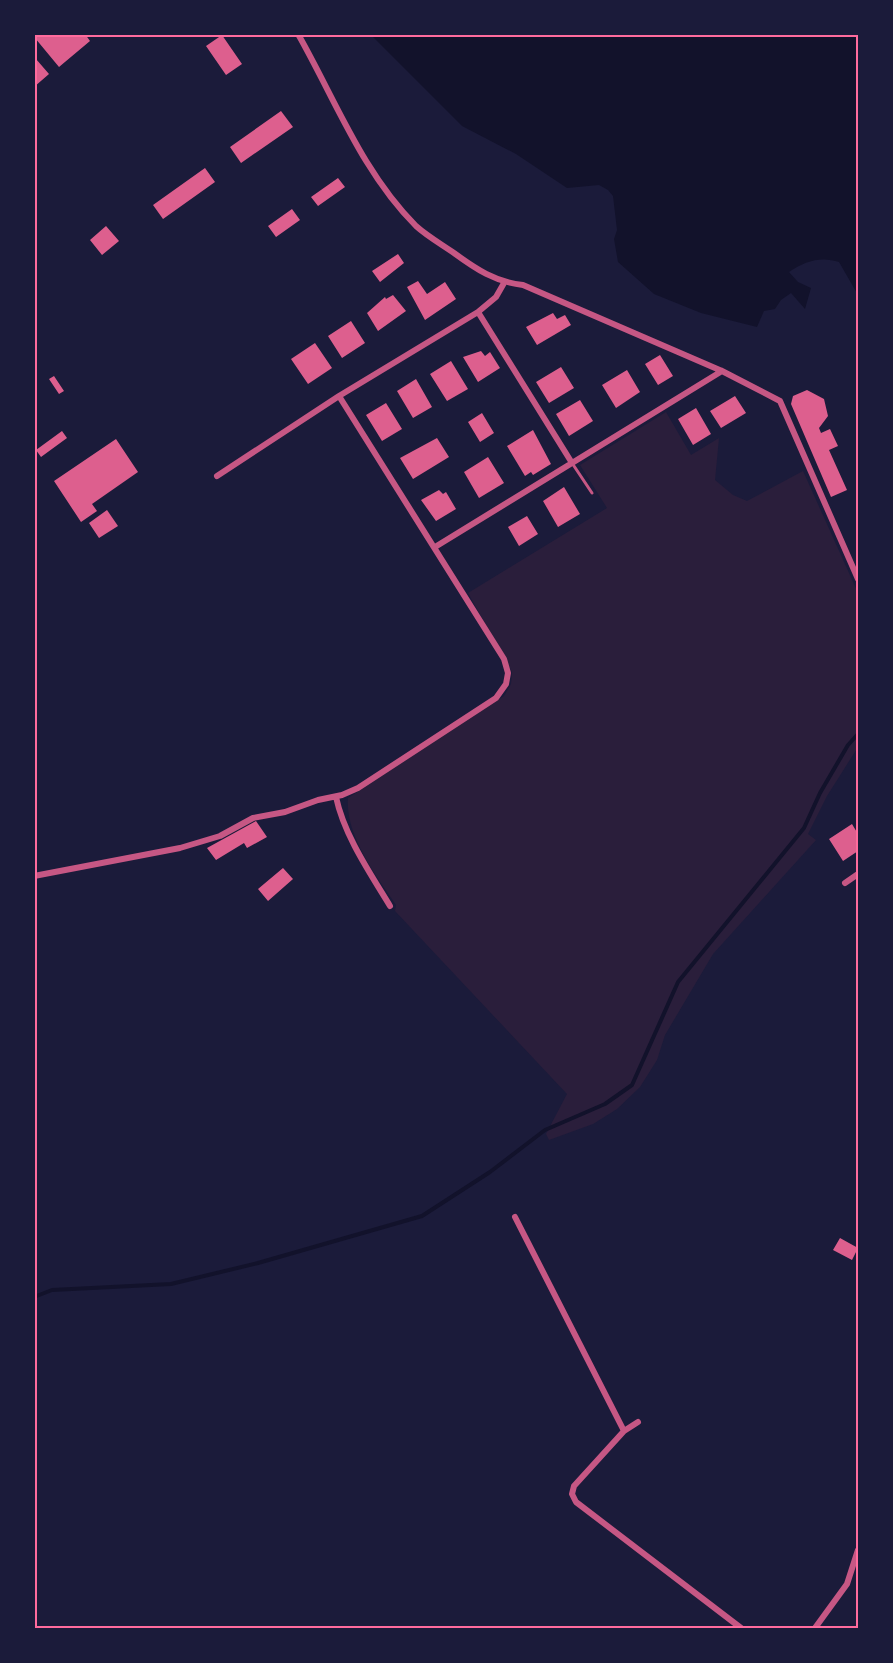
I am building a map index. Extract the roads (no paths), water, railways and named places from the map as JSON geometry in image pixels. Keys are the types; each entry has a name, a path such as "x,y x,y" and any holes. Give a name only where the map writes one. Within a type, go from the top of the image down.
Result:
{"street":[{"path":"298,34 352,140 397,204 418,228 482,273 504,283 523,285 722,371 780,400 858,579"},
{"path":"217,476 339,396 478,312 496,297 504,283"},
{"path":"478,312 572,463"},
{"path":"435,547 722,371"},
{"path":"34,876 180,848 220,836 254,818 285,812 318,800 336,797 358,788 482,708 496,698 506,684 508,673 504,659 339,396"},
{"path":"336,797 338,809 390,906"},
{"path":"845,883 858,874"},
{"path":"515,1217 624,1431"},
{"path":"638,1422 624,1431 574,1486 572,1494 576,1502 741,1629"},
{"path":"815,1629 847,1584 858,1550"}],"lane":[{"path":"572,463 592,493"}],"waterway":[{"path":"34,1297 52,1290 171,1284 258,1263 422,1216 490,1172 545,1130 605,1104 632,1085 678,982 804,828 820,793 848,745 858,734"}]}
